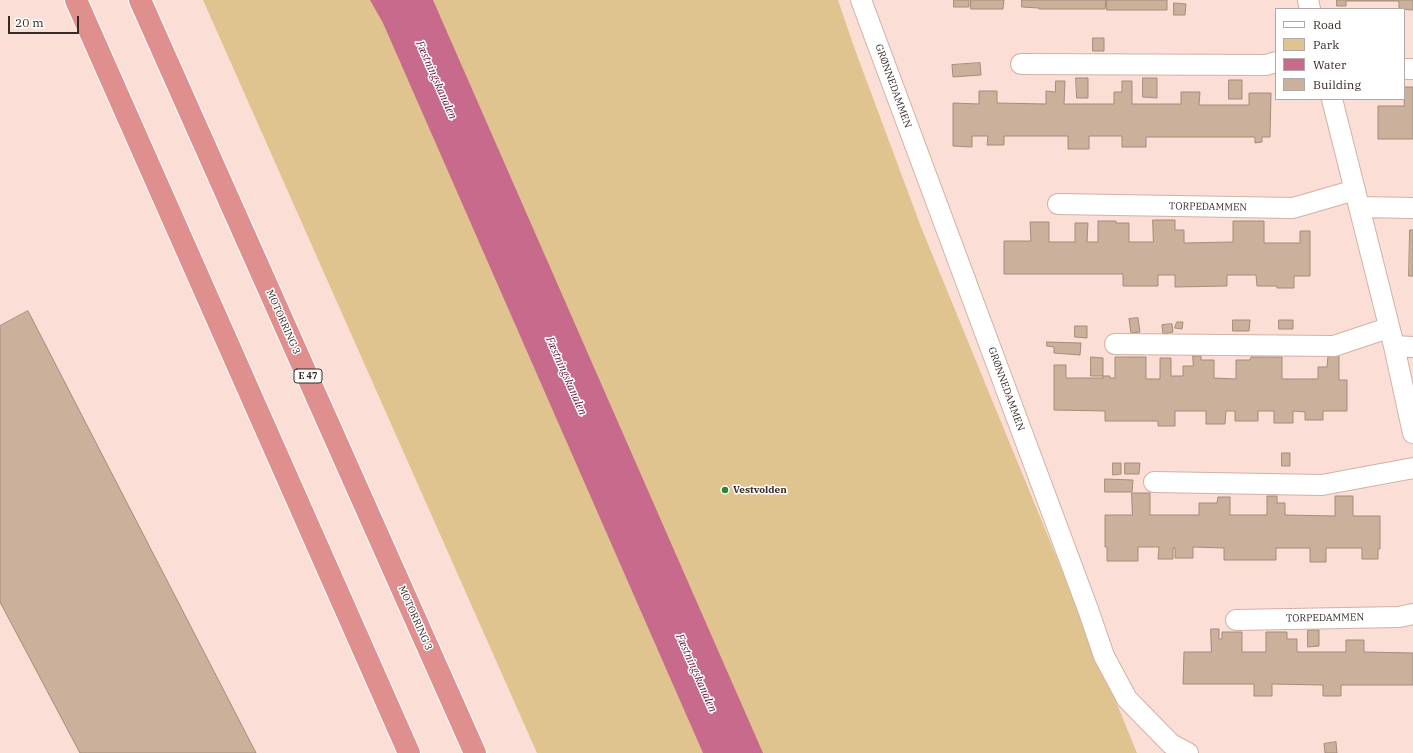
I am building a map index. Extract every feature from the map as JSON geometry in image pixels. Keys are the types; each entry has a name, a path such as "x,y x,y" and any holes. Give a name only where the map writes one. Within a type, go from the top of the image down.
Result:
{"highway":[{"path":"76,0 409,753"},
{"name":"MOTORRING 3","path":"140,0 475,753"}],"street":[{"name":"GRØNNEDAMMEN","path":"861,0 1089,612 1104,656 1127,699 1170,744 1188,753"},
{"path":"1021,64 1266,66 1275,62"},
{"path":"1332,100 1357,199 1398,340 1413,433"},
{"name":"TORPEDAMMEN","path":"1058,204 1293,208 1357,199 1413,208"},
{"path":"1114,344 1334,346 1398,340"},
{"path":"1154,482 1322,485 1413,468"},
{"name":"TORPEDAMMEN","path":"1236,620 1399,617 1413,614"}],"green space":[{"name":"Vestvolden","path":"203,0 838,0 921,227 1137,753 537,753"}],"water":[{"name":"Fæstningskanalen","path":"370,0 433,0 763,753 703,753 383,23"}],"building":[{"path":"954,0 969,0 969,7 954,7"},
{"path":"971,0 1004,0 1003,9 971,9"},
{"path":"1022,0 1106,0 1105,9 1039,9 1022,7"},
{"path":"1107,0 1167,0 1167,10 1107,10"},
{"path":"1337,0 1413,0 1413,10 1399,8 1399,1 1346,1 1346,6 1337,6"},
{"path":"1174,3 1186,4 1185,15 1174,15"},
{"path":"1093,38 1104,38 1104,51 1093,51"},
{"path":"980,63 981,75 953,77 952,65"},
{"path":"1076,78 1088,78 1088,98 1077,98"},
{"path":"1143,78 1157,78 1157,98 1143,97"},
{"path":"1229,80 1242,80 1242,99 1229,99"},
{"path":"1056,81 1065,81 1064,104 1114,104 1114,92 1122,92 1122,81 1132,81 1132,104 1181,104 1181,92 1200,92 1199,105 1249,105 1249,93 1271,93 1270,137 1262,137 1262,142 1255,143 1255,137 1146,137 1146,147 1122,147 1122,136 1089,136 1089,149 1068,149 1068,136 1004,136 1004,145 987,145 988,136 972,136 972,147 953,146 953,103 979,104 979,91 997,91 997,103 1046,104 1046,91 1055,92"},
{"path":"1405,87 1413,87 1413,139 1378,139 1378,106 1404,106"},
{"path":"1153,220 1175,220 1175,230 1184,230 1184,243 1233,242 1233,221 1264,221 1264,243 1300,243 1300,231 1310,231 1310,276 1294,276 1294,288 1277,288 1277,286 1257,286 1256,275 1227,275 1227,286 1175,287 1175,275 1158,275 1158,286 1123,286 1123,274 1004,274 1004,241 1031,241 1030,222 1049,222 1049,242 1075,242 1075,223 1088,223 1087,242 1098,242 1098,221 1116,221 1116,223 1129,223 1129,242 1153,242"},
{"path":"1410,230 1413,230 1413,276 1409,276"},
{"path":"28,311 256,753 80,753 0,602 0,326"},
{"path":"1138,318 1140,332 1131,333 1129,319"},
{"path":"1233,320 1250,320 1249,331 1233,331"},
{"path":"1279,320 1293,320 1293,329 1279,329"},
{"path":"1177,322 1183,322 1182,329 1175,328"},
{"path":"1172,324 1173,332 1163,334 1162,325"},
{"path":"1075,326 1087,326 1087,338 1075,337"},
{"path":"1047,342 1081,343 1080,355 1054,353 1054,347 1047,346"},
{"path":"1193,356 1201,356 1201,360 1214,360 1214,378 1236,379 1236,360 1250,360 1251,357 1282,357 1282,379 1318,379 1318,367 1327,367 1328,356 1339,356 1339,380 1347,380 1347,411 1323,411 1323,420 1305,420 1305,412 1293,411 1293,423 1274,423 1274,411 1258,411 1258,421 1235,421 1235,411 1226,411 1225,424 1206,424 1206,411 1175,411 1175,426 1158,426 1158,421 1105,421 1105,411 1054,410 1054,365 1066,365 1066,378 1103,378 1103,376 1110,376 1110,378 1115,378 1115,357 1146,357 1146,379 1160,379 1160,358 1171,358 1171,376 1183,376 1183,366 1193,366"},
{"path":"1091,357 1103,358 1103,376 1091,376"},
{"path":"1282,453 1290,453 1290,466 1282,466"},
{"path":"1113,463 1121,463 1121,474 1113,475"},
{"path":"1125,463 1140,463 1139,474 1125,474"},
{"path":"1105,479 1133,480 1132,492 1105,492"},
{"path":"1132,493 1150,493 1150,515 1199,515 1199,503 1217,503 1218,497 1230,497 1230,515 1267,515 1267,496 1277,496 1277,503 1285,503 1285,515 1335,516 1335,496 1353,496 1353,516 1380,516 1380,549 1378,549 1378,559 1362,559 1362,548 1326,548 1326,562 1310,562 1310,548 1276,548 1276,560 1224,560 1224,548 1193,547 1193,558 1175,558 1175,548 1173,548 1173,559 1158,559 1159,547 1138,547 1138,561 1107,561 1107,547 1105,547 1105,515 1132,515"},
{"path":"1211,629 1219,629 1219,639 1222,639 1222,632 1242,632 1242,652 1266,652 1266,632 1287,632 1287,639 1297,639 1297,652 1346,652 1346,640 1364,640 1364,652 1413,653 1413,685 1341,685 1341,696 1323,696 1323,685 1272,684 1272,696 1254,696 1254,684 1183,684 1184,652 1211,652"},
{"path":"1308,630 1319,630 1319,646 1308,647"},
{"path":"1336,742 1337,753 1325,753 1324,744"}],"place":[{"name":"Vestvolden","path":"725,490"}]}
